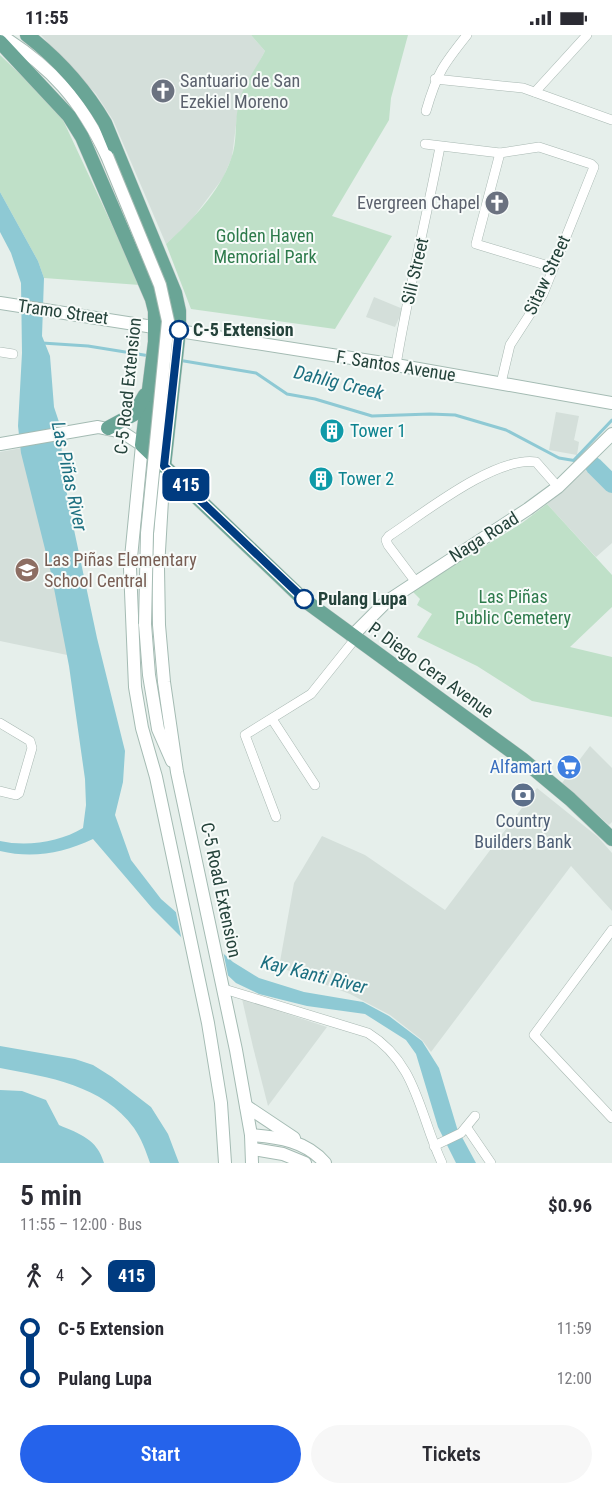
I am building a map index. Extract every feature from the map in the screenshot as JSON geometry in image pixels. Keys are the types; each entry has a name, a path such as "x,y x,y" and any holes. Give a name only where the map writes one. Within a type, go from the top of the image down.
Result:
{"main road":[{"name":"C-5 Road Extension","path":"0,35 28,53"},
{"name":"C-5 Road Extension","path":"15,35 28,53 76,100 88,117 107,157 160,285 168,316 167,344 147,533 145,624 149,675 158,729 156,777"},
{"name":"C-5 Road Extension","path":"27,35 70,75 91,99 105,123 175,293 179,311 178,345 164,466 158,568 159,625 164,682 177,772 223,985 251,1135 252,1163"},
{"name":"C-5 Road Extension","path":"0,42 69,116 82,137 152,299 155,342 149,380 130,568 132,656 142,727 156,777 202,993 221,1103 225,1163"},
{"name":"Tramo Street","path":"0,303 179,330"},
{"name":"F. Santos Avenue","path":"179,330 396,365 612,403"},
{"path":"108,428 127,419 138,409 149,380"},
{"name":"P. Diego Cera Avenue","path":"0,444 68,431 108,428 122,432 142,445 279,577 353,637 522,759 570,799 612,839"},
{"name":"Naga Road","path":"353,637 386,602 415,581 528,509 558,487 612,434"},
{"name":"C-5 Road Extension","path":"158,729 177,772"},
{"path":"202,993 223,985"},
{"path":"246,1106 305,1145 325,1163"},
{"path":"251,1135 286,1139 305,1145"},
{"path":"252,1149 283,1153 305,1163"}],"street":[{"path":"426,111 435,79 441,67 468,35"},
{"path":"535,92 587,35"},
{"path":"435,79 517,87 611,118"},
{"path":"425,144 500,153 476,244 552,267"},
{"name":"Sili Street","path":"396,365 440,147"},
{"name":"Sitaw Street","path":"500,153 539,147 591,164 594,167 535,309 510,345 501,383"},
{"path":"0,352 14,354"},
{"path":"415,581 388,545 386,540 390,535 484,474 527,461 536,462 558,487"},
{"path":"276,817 246,735 311,694 353,637"},
{"path":"272,719 315,785"},
{"path":"0,723 30,741 32,748 19,793 16,795 0,791"},
{"path":"612,930 534,1035 612,1117"},
{"path":"223,985 368,1033 385,1044 407,1072 437,1145 442,1163"},
{"path":"437,1145 464,1131 475,1117"},
{"path":"464,1131 491,1163"}],"shaded area":[{"path":"41,35 251,35 265,51 239,101 232,157 223,178 190,222 166,244 113,120 96,94"},
{"path":"374,297 403,309 395,327 366,317"},
{"path":"556,412 579,416 574,440 579,442 577,455 549,450"},
{"name":"Las Piñas Elementary School Central","path":"22,448 72,656 0,641 0,452"},
{"path":"590,466 612,486 612,543 596,557 547,504"},
{"path":"590,746 612,768 612,822 609,825 562,783"},
{"path":"537,788 598,837 612,853 612,911 571,866 431,1052 422,1040 390,1015 350,994 279,967 294,883 322,836 365,855 445,910"},
{"path":"242,999 327,1027 268,1106 253,1047"}],"green space":[{"name":"Golden Haven Memorial Park","path":"251,35 408,35 391,98 389,120 332,216 392,236 335,329 191,309 166,244 195,216 212,195 231,159 235,146 241,96 265,51"},
{"path":"0,55 50,103 63,120 140,285 44,278 38,261 0,192"},
{"name":"Las Piñas Public Cemetery","path":"547,504 612,575 612,607 570,647 612,657 612,717 532,701 477,666 417,637 432,614 417,605 420,599 412,591 522,523"}],"water":[{"path":"0,192 38,261 44,278 42,336 50,356 54,407 60,425 63,470 69,506 97,638 125,751 123,782 115,815 131,860 161,899 233,962 259,978 304,992 363,1002 389,1016 422,1041 439,1068 457,1128 476,1163 456,1163 438,1127 416,1054 406,1040 365,1014 307,1006 259,994 236,983 203,952 182,938 152,908 93,839 70,848 48,853 24,854 0,851 0,841 10,843 43,842 74,833 83,828 86,805 85,779 69,666 51,573 21,453 18,426 22,353 21,283 11,253 0,232"},
{"path":"0,1046 75,1059 93,1065 112,1077 151,1107 168,1134 179,1163 150,1163 134,1128 121,1113 91,1092 37,1075 0,1068"},
{"path":"0,1090 22,1091 46,1100 59,1125 87,1138 97,1148 104,1163 0,1163"}],"pier":[{"path":"175,908 223,951 229,980 201,954 182,941"}],"waterway":[{"name":"Dahlig Creek","path":"42,343 88,346 150,356"},
{"name":"Dahlig Creek","path":"178,360 256,373 287,394 315,399 372,416 455,415 506,430 559,458 577,461"},
{"name":"Dahlig Creek","path":"574,460 612,420"},
{"name":"Dahlig Creek","path":"594,466 612,484"}],"bus line":[{"name":"415","path":"179,330 164,466 304,599"}],"place":[{"name":"Santuario de San Ezekiel Moreno","path":"163,91"},
{"name":"Evergreen Chapel","path":"497,203"},
{"name":"C-5 Extension","path":"179,330"},
{"name":"Tower 1","path":"332,431"},
{"name":"Tower 2","path":"321,479"},
{"name":"Las Piñas Elementary School Central","path":"27,570"},
{"name":"Pulang Lupa","path":"304,599"},
{"name":"Alfamart","path":"569,767"},
{"name":"Country Builders Bank","path":"523,795"}],"water label":[{"name":"Las Piñas River","path":"70,476"},
{"name":"Kay Kanti River","path":"314,974"}]}
